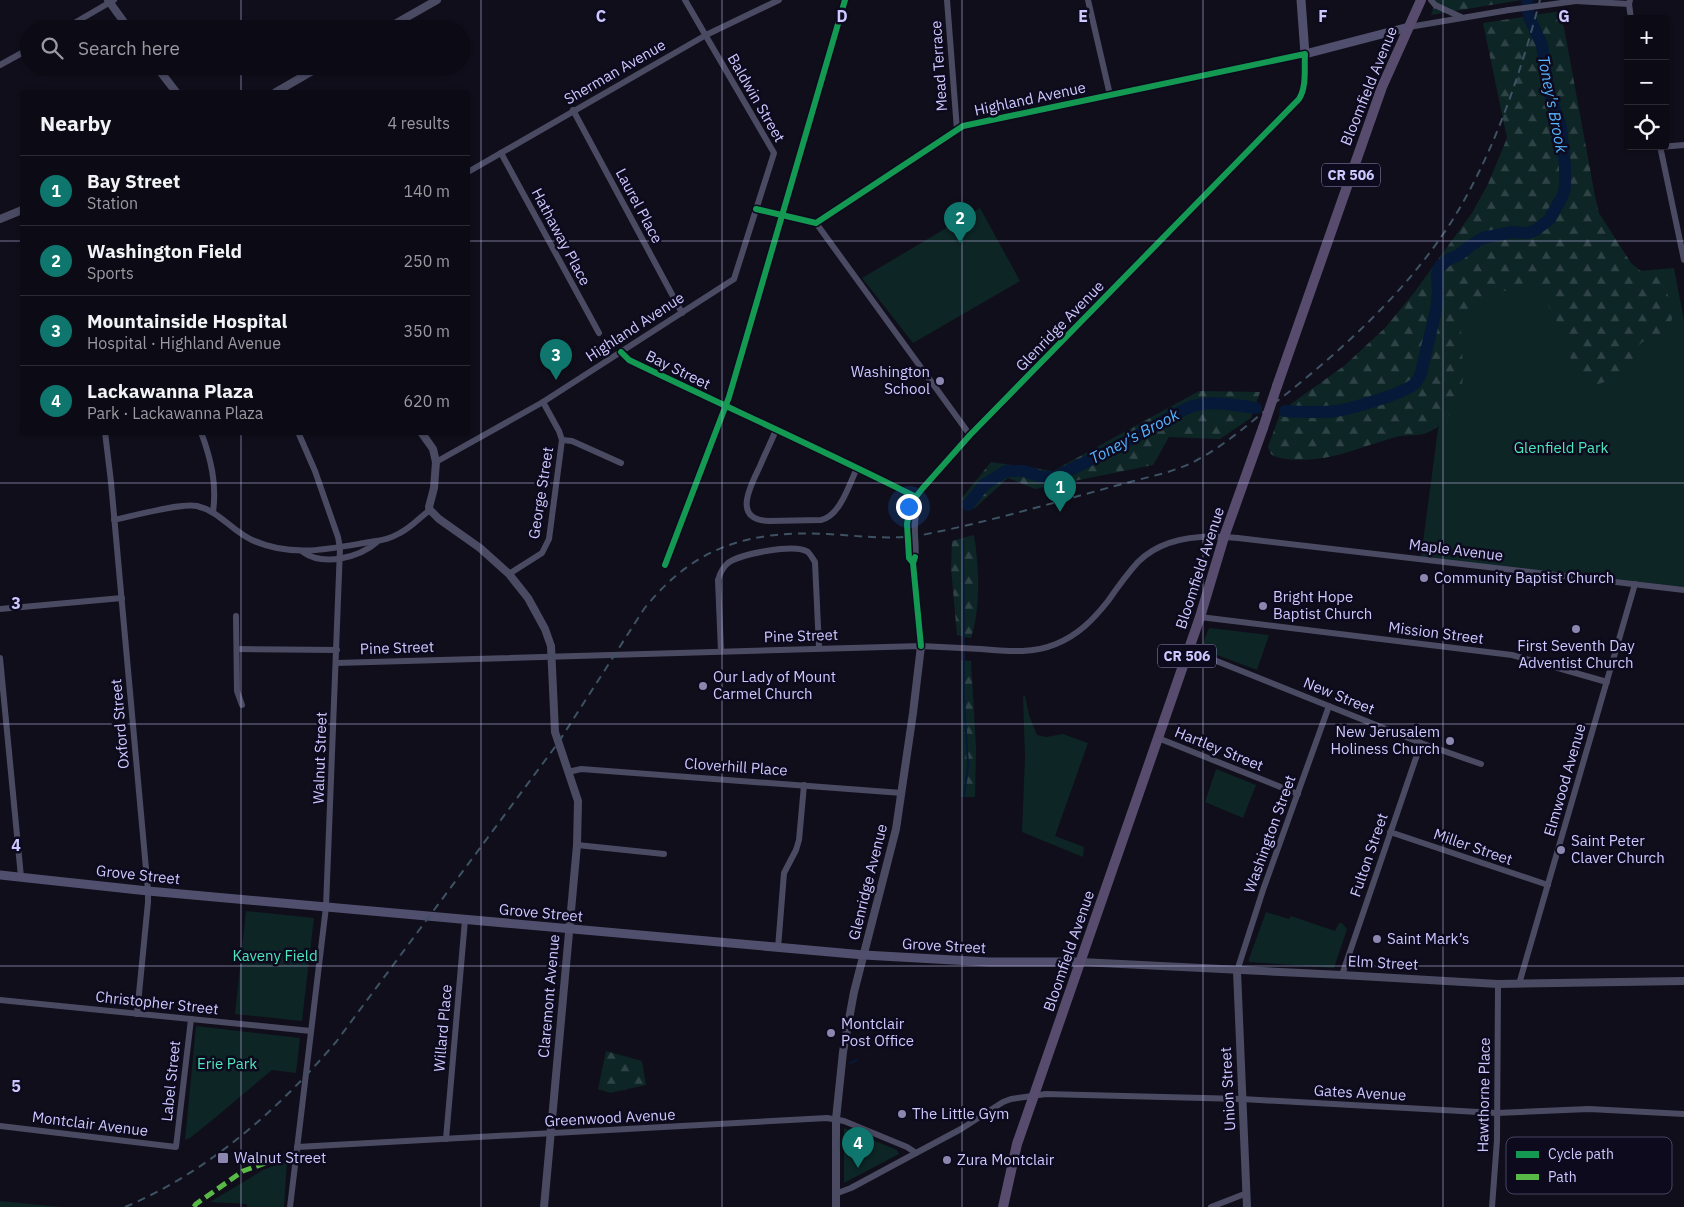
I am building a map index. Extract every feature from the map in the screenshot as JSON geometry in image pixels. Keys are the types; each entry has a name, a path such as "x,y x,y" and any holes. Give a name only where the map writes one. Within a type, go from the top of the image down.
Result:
{"main road":[{"path":"1301,0 1305,54"},
{"name":"Bloomfield Avenue","path":"1002,1207 1017,1144 1200,617 1224,536 1382,87 1421,0"},
{"name":"Highland Avenue","path":"1305,54 1409,27"},
{"name":"Grove Street","path":"0,875 569,930 864,956 989,962 1081,962"}],"street":[{"path":"402,20 437,0"},
{"name":"Baldwin Street","path":"685,0 774,153 734,279 716,290"},
{"name":"Sherman Avenue","path":"470,171 706,35 779,0"},
{"name":"Mead Terrace","path":"947,0 957,130"},
{"path":"1088,0 1110,95"},
{"path":"1431,0 1434,6 1462,18"},
{"path":"79,20 111,1 123,20"},
{"path":"1409,27 1576,1 1629,2 1631,15"},
{"path":"0,65 20,54"},
{"name":"Highland Avenue","path":"816,223 962,126 1305,54"},
{"name":"Glenridge Avenue","path":"836,1207 836,1119 843,1052 854,992 892,850 902,793 921,646 913,563 915,557 916,497 970,435 1298,99 1303,92 1305,54"},
{"path":"163,75 174,90"},
{"path":"279,90 305,75"},
{"name":"Laurel Place","path":"573,110 682,313"},
{"path":"1669,146 1684,145"},
{"path":"1661,150 1684,260"},
{"name":"Hathaway Place","path":"502,153 599,333"},
{"path":"756,209 816,223 970,435"},
{"path":"0,219 20,211"},
{"name":"Highland Avenue","path":"436,462 543,402 716,290"},
{"name":"Bay Street","path":"621,352 629,360 714,402 744,414 916,497"},
{"name":"George Street","path":"509,574 542,553 548,544 562,440 560,431 543,402"},
{"path":"776,430 748,492 746,502 750,514 761,520 821,520 828,518 836,510 857,468"},
{"name":"Oxford Street","path":"105,435 148,890 136,1014"},
{"path":"202,435 210,456 214,478 215,499 213,512"},
{"name":"Walnut Street","path":"290,1207 326,907 340,558 338,536 315,471 299,435"},
{"path":"303,552 309,556 328,559 340,558 370,549 378,542 400,533 430,510 436,462 433,449 424,435"},
{"path":"562,440 572,441 621,463"},
{"path":"114,520 191,506 213,512 251,540 279,548 303,552 378,542"},
{"name":"Claremont Avenue","path":"430,510 439,520 480,548 509,574 528,598 538,615 549,640 552,657 555,732 578,801 577,845 544,1207"},
{"name":"Maple Avenue","path":"1224,536 1684,590"},
{"name":"Pine Street","path":"336,663 921,646 1032,651 1057,644 1081,630 1090,622 1134,566 1150,553 1184,539 1224,536"},
{"path":"721,651 718,580 721,570 728,563 753,554 794,548 807,552 815,562 819,648"},
{"name":"Elmwood Avenue","path":"1519,984 1635,584"},
{"path":"0,608 122,598"},
{"path":"236,616 237,691 242,705"},
{"name":"Mission Street","path":"1200,617 1512,655 1607,682"},
{"path":"236,650 337,650"},
{"name":"New Street","path":"1188,650 1421,743 1481,764"},
{"path":"0,658 20,877"},
{"name":"Washington Street","path":"1236,971 1329,706"},
{"name":"Hartley Street","path":"1158,738 1298,794"},
{"name":"Fulton Street","path":"1342,975 1421,743"},
{"name":"Cloverhill Place","path":"568,772 581,769 902,793"},
{"path":"778,948 784,873 799,840 804,785"},
{"name":"Miller Street","path":"1390,832 1548,885"},
{"path":"577,845 664,854"},
{"name":"Willard Place","path":"446,1139 465,920"},
{"name":"Elm Street","path":"1081,962 1498,984 1684,981"},
{"name":"Union Street","path":"1236,971 1248,1207"},
{"name":"Hawthorne Place","path":"1492,1207 1498,1113 1498,984"},
{"name":"Christopher Street","path":"0,1000 311,1031"},
{"name":"Label Street","path":"176,1147 191,1019"},
{"name":"Gates Avenue","path":"836,1194 916,1153 1003,1102 1011,1099 1055,1094 1242,1099 1498,1113 1589,1109 1684,1114"},
{"name":"Greenwood Avenue","path":"297,1147 836,1119 907,1147 916,1153"},
{"name":"Montclair Avenue","path":"0,1126 176,1147"},
{"path":"1211,1207 1247,1192"}],"green space":[{"path":"1436,0 1521,0 1431,15"},
{"path":"1561,11 1599,213 1631,263 1643,273 1657,277 1665,286 1672,318 1669,329 1657,337 1642,342 1635,349 1632,362 1622,372 1607,381 1593,386 1581,381 1571,370 1570,348 1564,332 1553,316 1546,299 1537,287 1519,288 1483,297 1472,304 1465,313 1461,335 1463,376 1461,387 1454,409 1439,426 1419,435 1400,436 1326,457 1292,460 1271,454 1268,447 1281,411 1344,366 1385,328 1413,294 1472,213 1488,184 1507,138 1483,23"},
{"path":"980,208 1020,281 913,343 862,278"},
{"name":"Glenfield Park","path":"1674,268 1684,320 1684,587 1421,557 1457,286"},
{"path":"1199,391 1260,392 1251,418 1220,439 1169,437 1153,465 1035,489 1008,478 974,509 961,499 991,462 1053,471"},
{"path":"974,535 978,600 971,638 957,635 951,568 952,541"},
{"path":"1210,628 1269,635 1257,670 1201,649"},
{"path":"961,660 971,661 976,748 975,797 961,797"},
{"path":"1025,695 1029,715 1037,735 1046,737 1063,734 1088,743 1055,836 1084,847 1083,857 1022,832 1025,757 1023,697"},
{"path":"1216,769 1256,785 1243,818 1205,802"},
{"name":"Kaveny Field","path":"246,911 314,918 302,1021 235,1014"},
{"path":"1266,912 1289,919 1291,916 1335,931 1339,923 1342,923 1347,929 1334,968 1249,962"},
{"name":"Erie Park","path":"196,1026 300,1038 296,1073 272,1070 210,1122 185,1140"},
{"path":"606,1051 642,1061 646,1085 610,1093 598,1089"},
{"path":"844,1128 897,1150 899,1154 844,1183"},
{"path":"287,1161 284,1207 247,1207 247,1204 210,1202 263,1170"},
{"path":"0,1201 62,1207 0,1207"}],"waterway":[{"name":"Toney's Brook","path":"1285,411 1330,412 1343,410 1387,397 1413,385 1421,373 1436,310 1438,293 1437,274 1440,266 1483,238 1512,232 1527,233 1534,231 1549,220 1565,188 1565,167 1561,127 1548,89 1542,45 1529,17 1527,0"},
{"name":"Toney's Brook","path":"968,505 984,485 1006,471 1024,471 1042,477 1055,477 1115,448 1192,406 1219,403 1256,408"},
{"name":"Toney's Brook","path":"963,541 964,646"},
{"name":"Toney's Brook","path":"964,651 964,698 968,766 964,796"},
{"name":"Toney's Brook","path":"850,1063 857,1060"}],"railway":[{"path":"125,1207 156,1193 185,1176 240,1137 290,1092 336,1042 558,743 644,609 683,570 726,546 749,539 800,533 864,537 922,535 1014,514 1165,473 1193,462 1220,446 1329,358 1392,298 1429,254 1462,204 1477,176 1502,119 1523,60 1540,0"}],"marked path":[{"path":"194,1207 243,1171 288,1155"}],"cycle path":[{"path":"665,565 729,397 845,0"},
{"path":"756,209 816,223 963,126 1305,54 1304,83 1299,99 970,435 911,503 907,524 909,558 913,563"},
{"path":"621,352 629,360 916,497"},
{"path":"915,557 913,563 921,646"}],"place":[{"name":"Washington Field","path":"960,243"},
{"name":"Mountainside Hospital","path":"556,380"},
{"name":"Washington School","path":"940,381"},
{"name":"Bay Street","path":"1060,512"},
{"name":"Community Baptist Church","path":"1424,578"},
{"name":"Bright Hope Baptist Church","path":"1263,606"},
{"name":"First Seventh Day Adventist Church","path":"1576,629"},
{"name":"Our Lady of Mount Carmel Church","path":"703,686"},
{"name":"New Jerusalem Holiness Church","path":"1450,741"},
{"name":"Saint Peter Claver Church","path":"1561,850"},
{"name":"Saint Mark’s","path":"1377,939"},
{"name":"Montclair Post Office","path":"831,1033"},
{"name":"The Little Gym","path":"902,1114"},
{"name":"Walnut Street","path":"223,1158"},
{"name":"Zura Montclair","path":"947,1160"},
{"name":"Lackawanna Plaza","path":"858,1168"}]}
